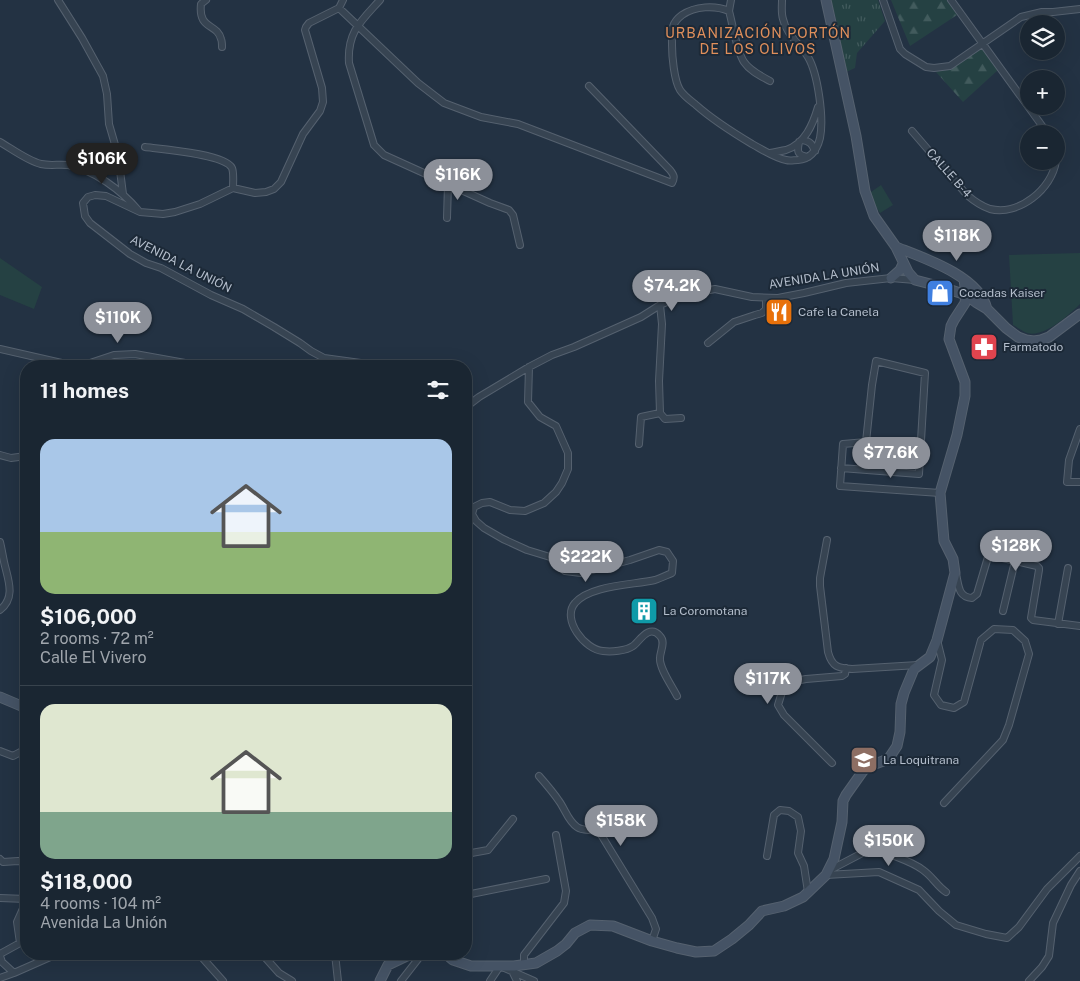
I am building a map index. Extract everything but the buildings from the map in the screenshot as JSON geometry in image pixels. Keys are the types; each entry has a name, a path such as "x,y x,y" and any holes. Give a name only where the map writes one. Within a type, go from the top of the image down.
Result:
{"street":[{"path":"58,0 103,76 107,94 109,124 118,155 123,194"},
{"path":"206,0 201,4 200,14 203,20 218,33 221,38 222,47"},
{"path":"145,147 183,151 228,163 233,170 233,188 255,193 274,189 281,182 297,144 309,124 320,111 323,102 322,88 307,41 306,26 339,8 343,0"},
{"path":"380,0 358,24 353,33 348,52 349,63 374,145 384,154 509,210 514,215 520,245"},
{"path":"731,0 729,11 740,55 745,63 755,72 770,81"},
{"path":"729,11 721,8 705,8 687,12 677,19 672,28 672,50 676,78 680,89 712,119 769,153 787,161 803,159 815,151 820,136 819,102 812,66 806,54 786,28 783,18 782,0"},
{"path":"826,0 856,136 865,191 874,216 896,247 903,264 913,279"},
{"path":"883,0 900,48 905,54 926,66 934,68 950,66 1021,17 1042,12 1080,9"},
{"path":"951,0 1042,125"},
{"path":"339,8 418,83 444,103 481,117 518,124 672,183 674,174 589,86"},
{"path":"769,153 788,150 806,135 814,122 819,102"},
{"name":"CALLE B-4","path":"912,131 973,201 991,209 1000,210 1028,202 1042,190 1054,170"},
{"path":"800,141 808,141 812,144 815,151"},
{"path":"800,141 798,153 801,156 808,157"},
{"path":"0,142 32,161 41,164 76,167 111,185 123,194 140,212"},
{"path":"448,184 448,218"},
{"name":"AVENIDA LA UNIÓN","path":"233,188 200,204 163,214 140,212 106,196 95,195 88,197 83,203 85,216 90,223 130,254 243,309 324,358 339,360"},
{"name":"AVENIDA LA UNIÓN","path":"896,247 951,271 964,279 982,296 987,309"},
{"path":"913,279 910,270 912,263 922,258"},
{"path":"891,278 900,270 903,264"},
{"path":"942,287 952,282 951,271"},
{"name":"AVENIDA LA UNIÓN","path":"472,402 552,355 574,347 683,295 715,289 766,298 788,296 846,283 891,278 913,279 966,295 987,309 998,322 1013,334 1026,340 1034,341 1048,337 1080,314"},
{"path":"964,279 965,304 951,326 949,339 965,382 965,396 957,435 940,493 944,541 953,560 960,593 965,598 972,598 977,594 988,557 993,555 1037,566 1039,568 1031,618 1058,624 1080,626"},
{"path":"708,343 734,322 766,309 766,298"},
{"path":"660,305 662,333 659,381 660,413 665,419 681,418"},
{"path":"0,349 48,360"},
{"path":"99,360 114,355 135,354 168,360"},
{"path":"841,468 919,474 925,373 876,361 866,442 843,444 841,468 840,486 940,493"},
{"path":"529,367 528,402 540,417 556,426 568,453 568,469 556,492 544,503 525,511 510,510 490,502 482,503 474,508 472,514 476,521 484,528 527,550 550,557 565,571 581,573 659,550 667,552 673,561 672,573 656,580 619,585 583,596 574,604 571,616 573,626 581,637 592,648 603,651 622,650 633,646 645,634 653,632 660,635 663,641 659,659 677,696"},
{"path":"639,444 641,417 660,413"},
{"path":"1080,429 1069,460 1068,482 1080,482"},
{"path":"0,455 10,458 20,457"},
{"path":"827,540 820,586 825,634 830,658 836,666 841,668 918,665"},
{"path":"0,542 10,588 9,600 0,610"},
{"path":"1003,611 1015,560"},
{"path":"1058,624 1068,568"},
{"path":"828,873 834,859 842,822 843,801 867,767 889,758 893,752 899,739 901,704 904,693 914,669 930,656 937,640 955,572"},
{"path":"937,640 942,660 934,695 941,704 954,708 964,702 981,640 994,629 1013,630 1025,641 1029,654 1003,740 944,803"},
{"path":"832,763 784,716 778,705 782,692 790,682 842,676 845,674 846,668"},
{"path":"0,697 20,705"},
{"path":"0,751 12,756 20,752"},
{"path":"539,776 560,801 570,820 577,827 600,832 652,918 656,929 652,941"},
{"path":"767,856 774,815 780,810 789,810 798,817 800,831 798,853 804,866 808,892"},
{"path":"472,853 488,850 513,819"},
{"path":"524,964 524,955 564,903 566,891 556,835"},
{"path":"453,960 471,966 536,963 557,951 575,933 590,925 613,926 652,941 696,952 714,951 749,925 762,911 784,906 803,897 828,873 870,849 878,850 924,870 946,892"},
{"path":"828,873 879,872 919,890 939,911 956,925 1008,938 1019,927 1047,890 1080,856"},
{"path":"0,859 3,862 20,862"},
{"path":"1029,981 1050,956 1053,923 1071,885 1080,871"},
{"path":"472,894 546,879"},
{"path":"0,898 20,900"},
{"path":"14,973 2,962 0,955 20,943 17,922 20,917"},
{"path":"0,978 43,960"},
{"path":"204,960 223,981"},
{"path":"267,960 279,973 292,981"},
{"path":"336,960 338,981"},
{"path":"380,981 388,966 400,960"},
{"path":"401,981 417,960"},
{"path":"500,966 534,981"},
{"path":"490,981 500,966"},
{"path":"512,971 517,981"}],"green space":[{"path":"831,0 878,0 885,21 857,53 855,68 846,72 838,27"},
{"path":"891,0 948,0 957,15 910,46"},
{"path":"982,47 998,70 963,102 936,72 951,68"},
{"path":"881,185 893,205 880,213 868,194"},
{"path":"1080,253 1080,304 1056,324 1041,332 1027,333 1013,325 1009,255"},
{"path":"0,258 42,287 34,309 0,295"}],"place":[{"name":"Cocadas Kaiser","path":"940,293"},
{"name":"Cafe la Canela","path":"779,312"},
{"name":"Farmatodo","path":"984,347"},
{"name":"La Coromotana","path":"644,611"},
{"name":"La Loquitrana","path":"864,760"}],"district":[{"name":"URBANIZACIÓN PORTÓN DE LOS OLIVOS","path":"758,42"}]}
